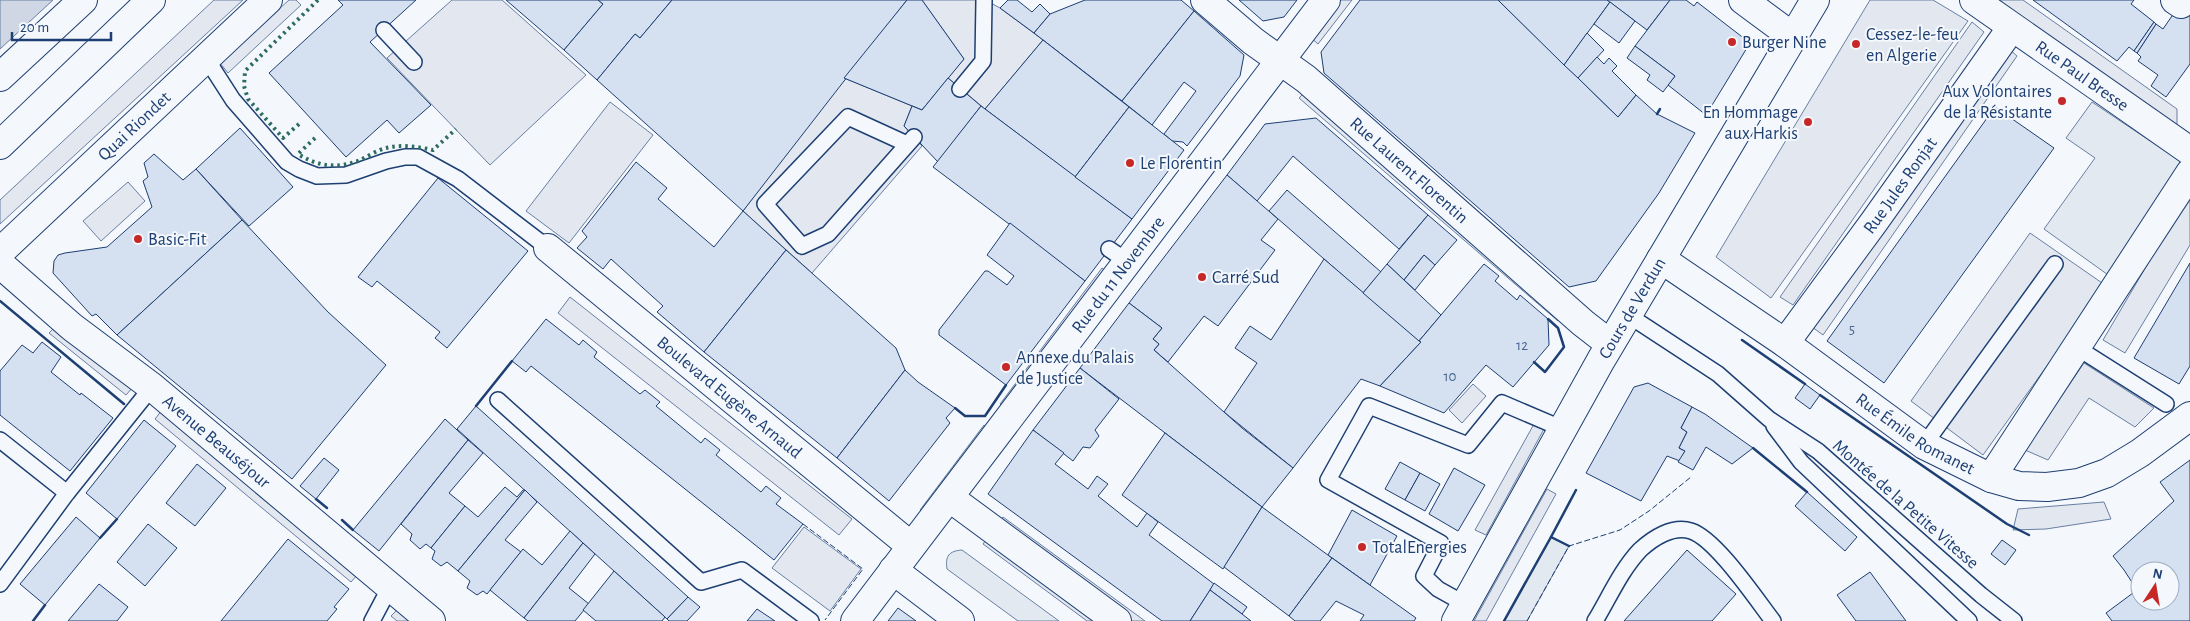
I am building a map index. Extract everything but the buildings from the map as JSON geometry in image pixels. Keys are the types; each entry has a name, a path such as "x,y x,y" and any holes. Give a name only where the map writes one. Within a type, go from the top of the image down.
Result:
{"street":[{"path":"0,77 83,0"},
{"path":"0,145 151,0"},
{"name":"Quai Riondet","path":"0,252 268,0"},
{"name":"Rue Laurent Florentin","path":"1205,0 1253,41 1306,79 1583,323 1610,344"},
{"name":"Rue du 11 Novembre","path":"855,621 950,498 1119,255 1281,61 1326,0"},
{"path":"1744,0 1793,37"},
{"name":"Cours de Verdun","path":"1460,613 1610,344 1815,0"},
{"name":"Rue Paul Bresse","path":"1974,0 2190,151"},
{"name":"Rue Jules Ronjat","path":"1785,343 1874,222 2012,27"},
{"path":"1991,478 2190,173"},
{"name":"Boulevard Eugène Arnaud","path":"548,248 912,546"},
{"name":"Rue Émile Romanet","path":"1661,259 1785,343 1924,445 1991,478 2019,486 2047,487 2079,483 2107,473 2140,453 2190,416"},
{"name":"Avenue Beauséjour","path":"0,264 72,327 152,388 431,621"},
{"path":"950,498 1117,621"},
{"path":"893,570 960,621"}],"lane":[{"path":"960,89 983,61 984,0"},
{"path":"384,30 414,62"},
{"path":"206,58 233,100 288,162 299,169 317,176 346,175 386,161 404,157 418,157 458,179 548,248"},
{"path":"848,117 910,141 828,234 802,246 765,204 848,117"},
{"path":"1924,445 2055,264"},
{"name":"Montée de la Petite Vitesse","path":"1628,315 1718,374 1769,419 1818,451 1973,588 2014,621"},
{"path":"2076,347 2166,404"},
{"path":"0,584 67,493 152,388"},
{"path":"498,400 701,582 742,570 811,621"},
{"path":"1460,613 1424,576 1441,543 1328,480 1370,406 1468,445 1502,403 1563,429"},
{"name":"Montée de la Petite Vitesse","path":"1769,419 1801,462 1969,621"},
{"path":"0,440 67,493"},
{"path":"1595,621 1627,568 1640,551 1658,536 1677,530 1691,531 1708,541 1773,621"},
{"path":"372,621 390,587"}],"shaded area":[{"path":"0,0 53,0 0,49"},
{"path":"214,0 243,0 0,224 0,200"},
{"path":"289,0 296,0 301,5 228,73 220,63"},
{"path":"452,0 502,0 586,75 490,165 387,58"},
{"path":"922,0 985,0 1000,8 1043,40 985,109 948,78 964,59"},
{"path":"1338,0 1352,0 1318,44 1310,37"},
{"path":"1870,0 1933,0 1968,21 1771,298 1716,257"},
{"path":"1985,0 2023,0 2177,109 2177,134"},
{"path":"1972,22 1984,32 1793,305 1780,297"},
{"path":"2009,49 2017,56 1823,335 1812,327"},
{"path":"844,78 912,106 904,126 922,146 812,273 743,211"},
{"path":"1305,92 1564,314 1558,321 1299,98"},
{"path":"610,102 653,135 569,243 526,211"},
{"path":"2092,102 2186,165 2111,277 2044,229 2095,158 2066,138"},
{"path":"128,182 145,201 101,241 83,221"},
{"path":"2187,197 2190,197 2190,245 2125,353 2103,340"},
{"path":"2030,233 2105,285 1983,455 1911,401"},
{"path":"1102,268 1111,275 1008,411 1000,404"},
{"path":"570,297 852,519 839,535 558,313"},
{"path":"57,325 133,387 126,395 49,333"},
{"path":"2084,363 2154,408 2135,427 2089,398 2048,460 2025,450"},
{"path":"1473,384 1486,396 1462,423 1449,410"},
{"path":"162,410 358,574 351,582 155,419"},
{"path":"1534,424 1544,429 1486,535 1475,530"},
{"path":"984,425 991,431 928,516 920,510"},
{"path":"1547,489 1556,494 1486,621 1474,621"},
{"path":"2104,502 2111,519 2046,529 2013,530 2018,509"},
{"path":"1003,517 1145,621 1129,621 997,524"},
{"path":"804,527 861,569 830,611 772,568"},
{"path":"988,537 1102,621 1087,621 983,544"},
{"path":"1551,537 1569,546 1527,621 1504,621"},
{"path":"962,550 1059,621 1018,621 947,569 947,558 949,555"},
{"path":"399,608 414,621 397,621 391,616"}],"hedge":[{"path":"299,124 283,138 248,99 244,86 245,71 318,0"},
{"path":"315,138 298,154 320,164 342,165 358,161 379,150 398,146 433,150 456,129"}],"fence":[{"path":"1527,621 1569,546 1620,530 1649,511 1691,477"},
{"path":"803,524 863,569 825,620"}],"wall":[{"path":"1657,114 1660,109"},
{"path":"0,301 124,404"},
{"path":"1534,362 1545,372 1564,347 1558,328 1548,319"},
{"path":"1742,340 1805,384"},
{"path":"476,406 512,361"},
{"path":"955,408 965,416 985,416 1006,385"},
{"path":"1820,395 2007,524 2029,535"},
{"path":"1753,448 1807,492"},
{"path":"1569,546 1551,537 1576,490"},
{"path":"316,499 327,508"},
{"path":"100,538 117,519"},
{"path":"342,520 353,530"},
{"path":"1504,621 1551,537"},
{"path":"33,621 45,605"}],"place":[{"name":"Burger Nine","path":"1732,42"},
{"name":"Cessez-le-feu en Algerie","path":"1856,44"},
{"name":"Aux Volontaires de la Résistante","path":"2062,101"},
{"name":"En Hommage aux Harkis","path":"1808,122"},
{"name":"Le Florentin","path":"1130,163"},
{"name":"Basic-Fit","path":"138,239"},
{"name":"Carré Sud","path":"1202,277"},
{"name":"Annexe du Palais de Justice","path":"1006,367"},
{"name":"TotalEnergies","path":"1362,547"}]}
